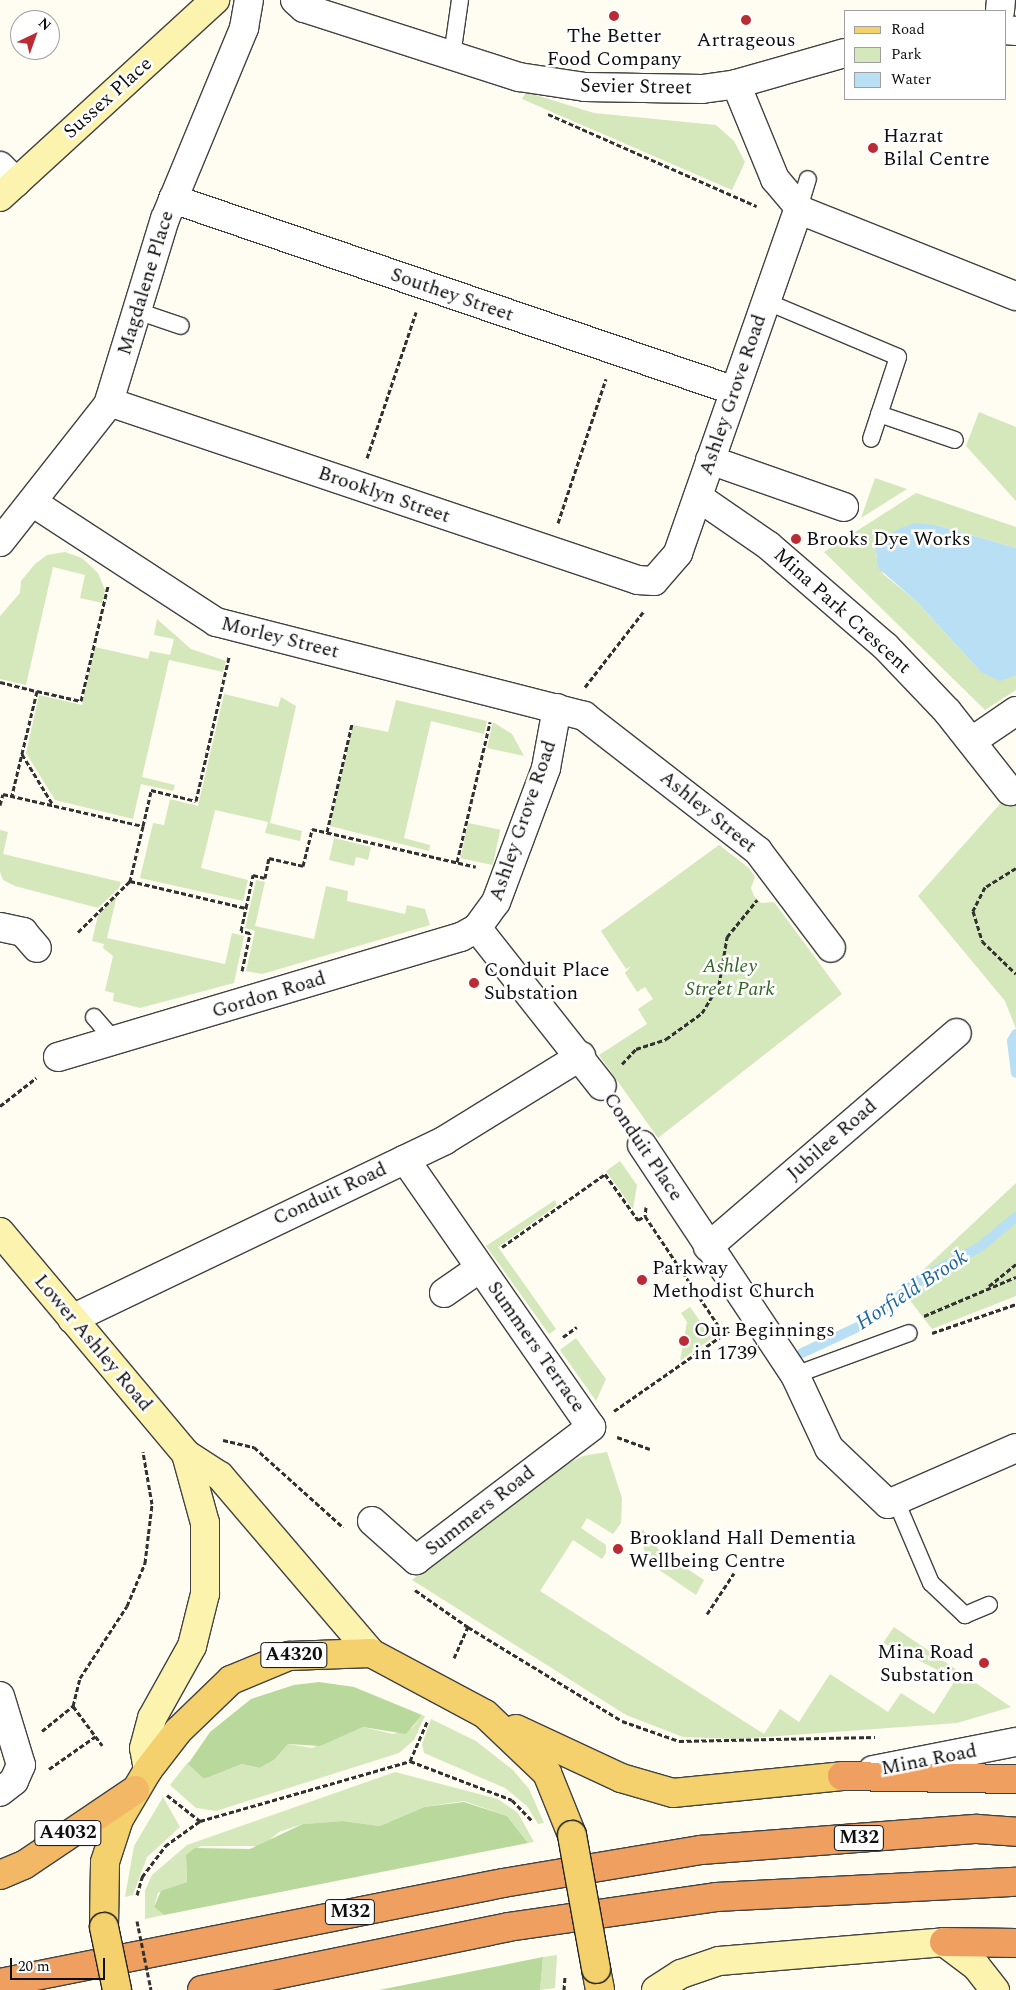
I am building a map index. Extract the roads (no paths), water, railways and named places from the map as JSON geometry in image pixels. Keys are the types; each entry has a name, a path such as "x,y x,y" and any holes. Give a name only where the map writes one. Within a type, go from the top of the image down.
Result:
{"highway":[{"path":"842,1776 1016,1779"},
{"name":"A4032","path":"0,1875 24,1864 141,1780"},
{"name":"M32","path":"0,1983 502,1883 701,1850 977,1829 1016,1832"},
{"name":"M32","path":"202,1990 508,1927 716,1897 1016,1882"},
{"path":"944,1942 1016,1943"}],"main road":[{"name":"Sussex Place","path":"5,182 215,0"},
{"name":"Lower Ashley Road","path":"4,1245 72,1319 186,1454 220,1476 371,1653"},
{"name":"Lower Ashley Road","path":"141,1780 144,1748 149,1725 192,1646 205,1594 205,1523 186,1454"},
{"path":"371,1653 485,1714 607,1773 672,1793 842,1776"},
{"name":"A4320","path":"117,1990 104,1927 105,1862 141,1780 200,1708 244,1672 289,1656 371,1653"},
{"path":"485,1714 547,1773 572,1834 598,1979"},
{"path":"656,1990 681,1974 719,1962 944,1942 976,1966 995,1990"}],"street":[{"name":"Magdalene Place","path":"0,542 109,402 172,200 244,28 249,0"},
{"name":"Sevier Street","path":"295,0 304,8 519,77 586,87 659,92 736,84 844,53"},
{"path":"736,84 775,180 796,215 1016,296"},
{"name":"Southey Street","path":"172,200 732,390"},
{"name":"Ashley Grove Road","path":"660,578 678,553 732,390 796,215"},
{"name":"Brooklyn Street","path":"109,402 638,580 660,578"},
{"path":"710,460 844,507"},
{"name":"Mina Park Crescent","path":"698,497 755,535 851,615 918,679 972,742 1010,791"},
{"name":"Morley Street","path":"32,502 216,622 565,710"},
{"name":"Ashley Grove Road","path":"477,928 496,902 546,768 565,710"},
{"name":"Ashley Street","path":"565,710 594,722 758,851 831,948"},
{"path":"972,742 1016,712"},
{"path":"0,927 23,932 37,948"},
{"name":"Gordon Road","path":"58,1057 442,943 477,928"},
{"name":"Conduit Place","path":"477,928 580,1056 611,1077"},
{"name":"Jubilee Road","path":"708,1247 957,1033"},
{"name":"Conduit Road","path":"72,1319 405,1159 489,1116 580,1056"},
{"name":"Conduit Place","path":"642,1145 708,1247 795,1375 829,1448 888,1504 896,1501"},
{"name":"Summers Terrace","path":"405,1159 592,1427"},
{"name":"Summers Terrace","path":"444,1293 480,1268"},
{"name":"Summers Road","path":"361,1528 416,1560 592,1427"},
{"path":"896,1501 1016,1448"},
{"path":"0,1696 20,1757 14,1781 0,1792"},
{"name":"Mina Road","path":"842,1776 1016,1742"}],"lane":[{"path":"452,56 460,0"},
{"path":"796,215 808,179"},
{"path":"765,301 898,357 871,439"},
{"path":"137,311 180,326"},
{"path":"879,414 955,440"},
{"path":"94,1017 114,1040"},
{"path":"795,1375 909,1333"},
{"path":"896,1501 931,1583 965,1615 989,1605"}],"water":[{"path":"914,523 936,525 1016,548 1016,675 1000,681 981,672 916,601 878,568 875,541 881,543 896,530"}],"waterway":[{"name":"Horfield Brook","path":"1016,1034 1012,1041 1016,1073"},
{"name":"Horfield Brook","path":"802,1353 864,1324 922,1278 980,1247 1016,1217"}],"place":[{"name":"The Better Food Company","path":"614,16"},
{"name":"Artrageous","path":"746,20"},
{"name":"Hazrat Bilal Centre","path":"873,148"},
{"name":"Brooks Dye Works","path":"796,539"},
{"name":"Conduit Place Substation","path":"474,983"},
{"name":"Parkway Methodist Church","path":"642,1280"},
{"name":"Our Beginnings in 1739","path":"684,1341"},
{"name":"Brookland Hall Dementia Wellbeing Centre","path":"618,1549"},
{"name":"Mina Road Substation","path":"984,1663"}],"park label":[{"name":"Ashley Street Park","path":"730,978"}]}
